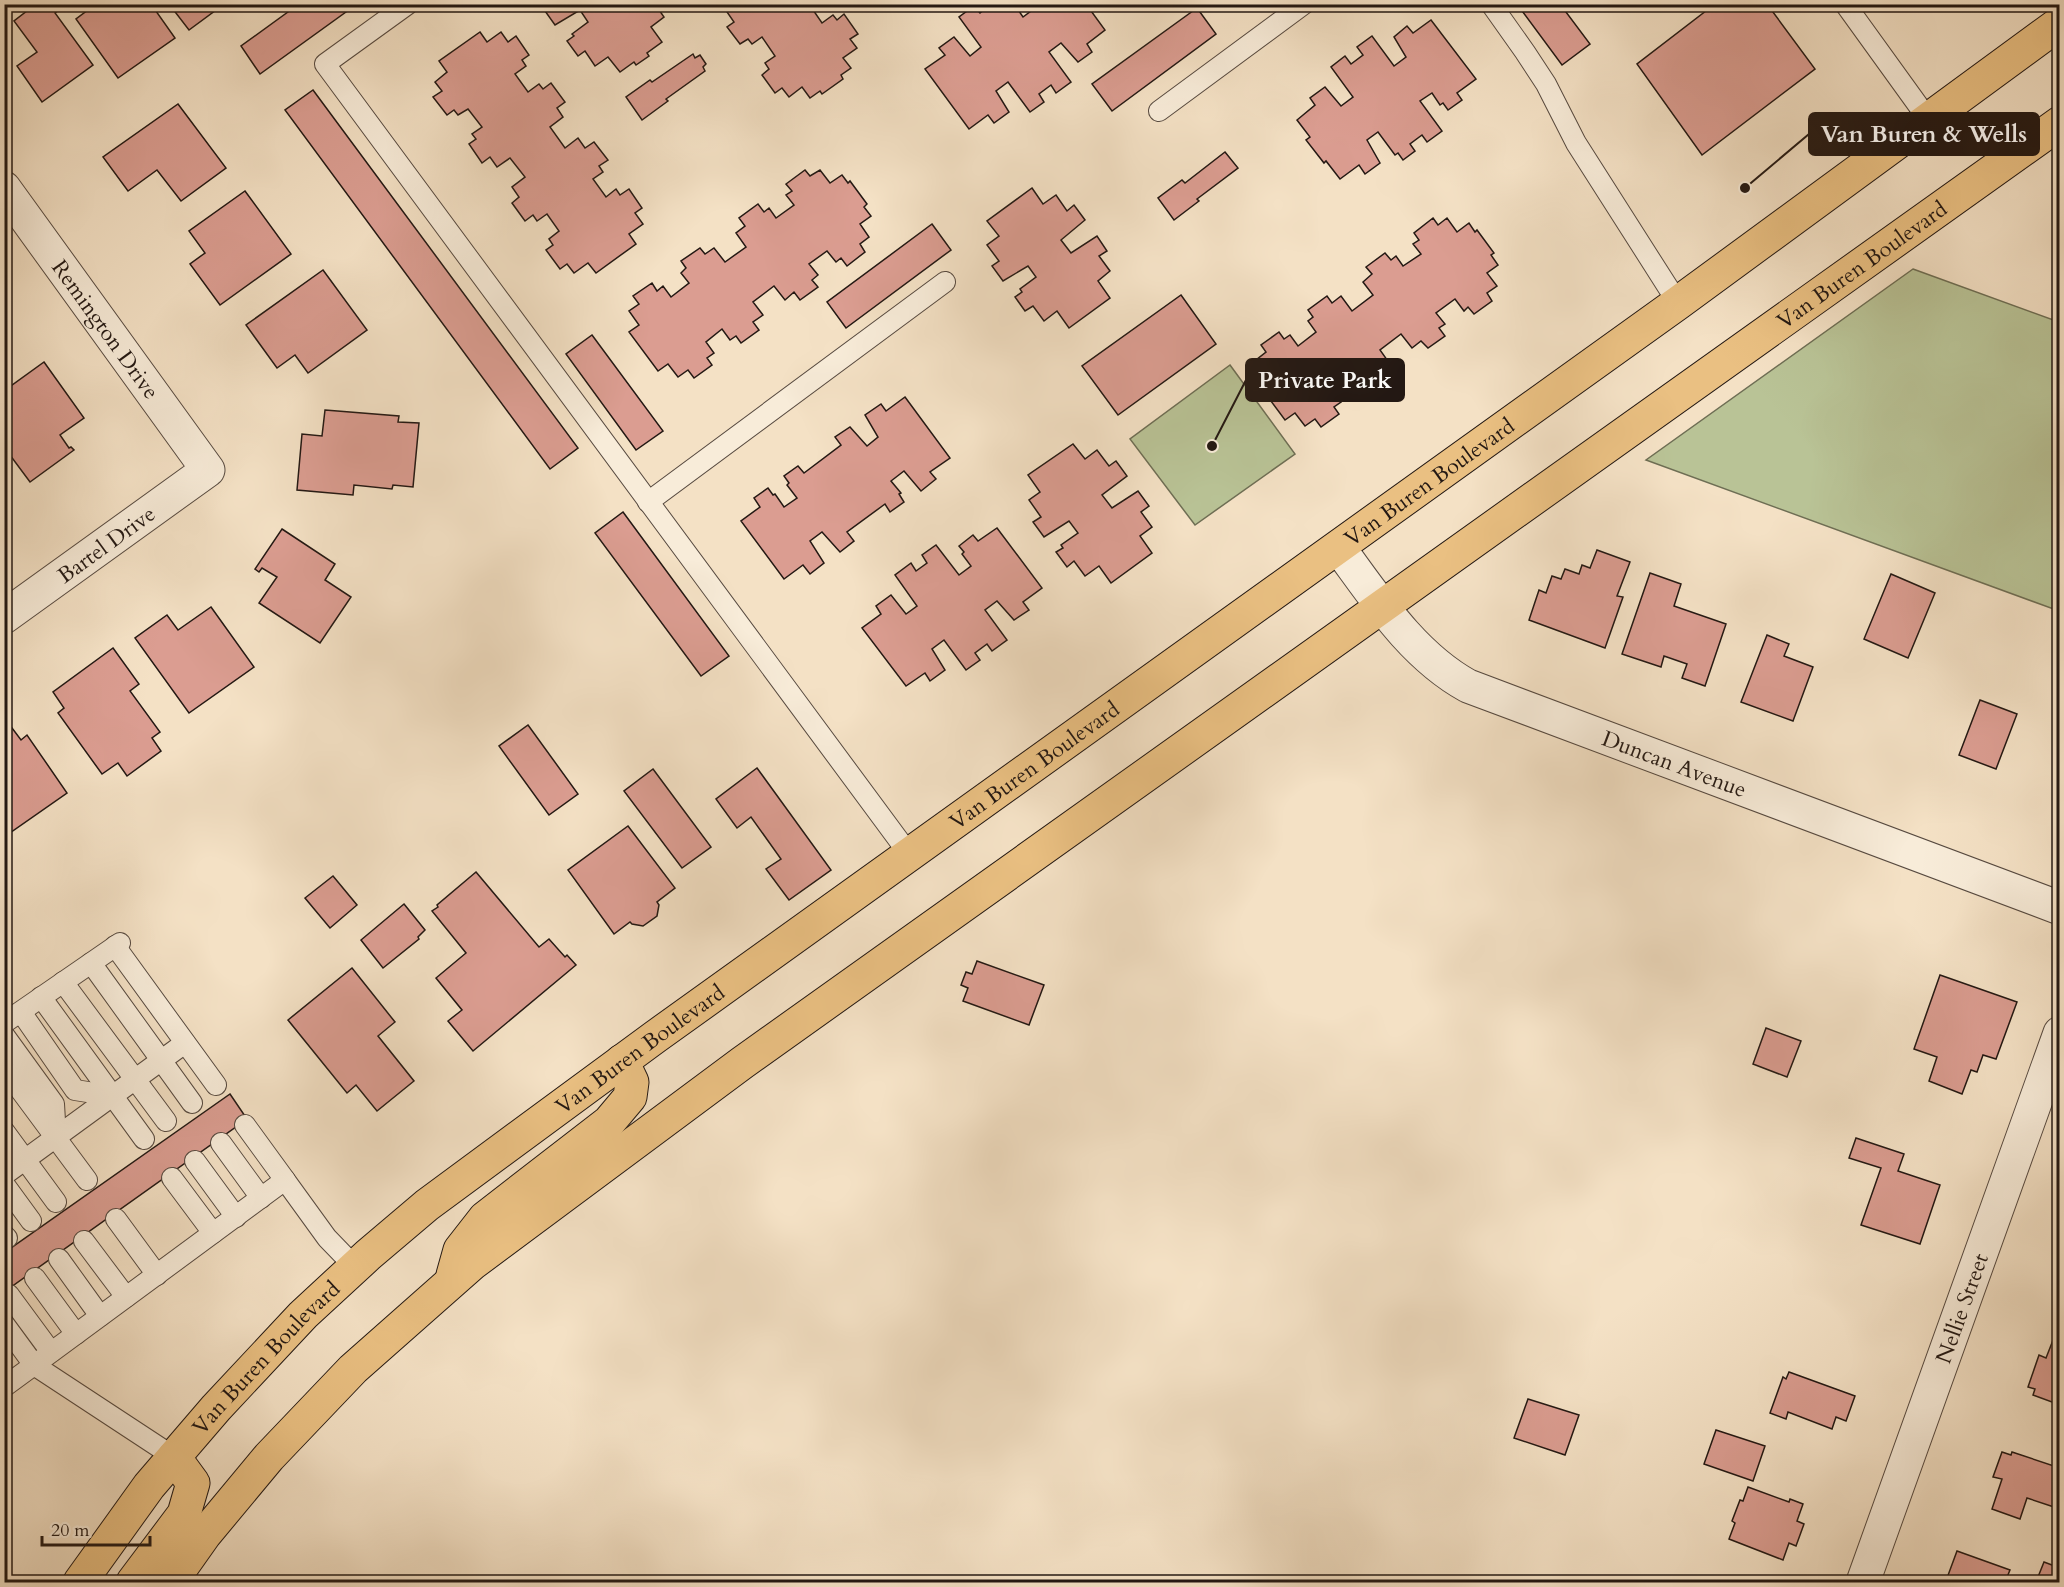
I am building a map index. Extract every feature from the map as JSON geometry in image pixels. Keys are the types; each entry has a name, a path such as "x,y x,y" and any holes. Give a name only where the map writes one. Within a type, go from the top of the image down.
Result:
{"main road":[{"name":"Van Buren Boulevard","path":"80,1582 150,1486 216,1408 303,1315 427,1205 909,854 1678,303 2060,23"},
{"name":"Van Buren Boulevard","path":"171,1582 205,1534 269,1457 353,1369 482,1256 742,1063 2060,123"},
{"path":"450,1282 460,1250 485,1218 609,1122 630,1097 632,1082 622,1061"},
{"path":"133,1582 184,1514 194,1483 174,1457"}],"street":[{"name":"Remington Drive","path":"4,188 208,470"},
{"name":"Bartel Drive","path":"4,617 208,470"},
{"name":"Duncan Avenue","path":"1339,548 1382,606 1430,660 1449,676 1468,686 2060,908"},
{"name":"Nellie Street","path":"1863,1582 2060,1033"}],"lane":[{"path":"408,4 325,64 909,854"},
{"path":"1159,111 1304,4"},
{"path":"1491,4 1526,52 1546,84 1576,143 1678,303"},
{"path":"1845,4 1928,119"},
{"path":"648,502 945,282"},
{"path":"113,1096 75,1090 13,1017 117,944 216,1085"},
{"path":"91,963 192,1103"},
{"path":"63,982 166,1121"},
{"path":"41,997 144,1139"},
{"path":"4,1035 54,1104 56,1138"},
{"path":"4,1175 185,1042"},
{"path":"4,1068 87,1180"},
{"path":"245,1125 327,1238 355,1267"},
{"path":"4,1131 56,1202"},
{"path":"221,1143 261,1198"},
{"path":"195,1161 236,1217"},
{"path":"172,1178 213,1233"},
{"path":"7,1379 34,1365 285,1180"},
{"path":"4,1184 31,1221"},
{"path":"116,1219 157,1275"},
{"path":"84,1241 126,1297"},
{"path":"58,1259 100,1316"},
{"path":"35,1278 76,1334"},
{"path":"9,1295 51,1352"},
{"path":"4,1324 34,1365 174,1457"}],"green space":[{"path":"1913,269 2059,322 2059,611 1646,460"},
{"path":"1230,365 1295,454 1195,525 1130,439"}],"building":[{"path":"36,4 55,4 59,10 55,13 93,65 42,102 17,66 37,52 14,21"},
{"path":"96,4 151,4 175,38 118,78 76,19"},
{"path":"169,4 212,4 216,10 189,30"},
{"path":"299,4 357,4 260,74 241,46"},
{"path":"551,4 655,4 664,17 651,27 662,42 647,53 649,56 636,65 634,62 620,72 608,57 595,66 585,51 578,56 567,41 574,36 572,34 588,22 580,10 555,25 545,11 552,6"},
{"path":"737,4 809,4 822,23 833,15 837,20 844,14 858,34 850,39 857,48 843,58 851,68 841,75 843,79 822,94 820,91 810,98 802,87 789,97 782,88 775,93 762,75 769,69 765,63 775,56 762,37 752,44 748,39 740,44 727,27 734,22 727,12"},
{"path":"991,4 1014,4 1023,17 1035,8 1032,4 1086,4 1105,30 1087,44 1092,52 1078,62 1061,43 1049,52 1071,82 1056,93 1051,85 1039,94 1044,102 1030,112 1008,82 996,91 1009,112 994,123 988,115 969,129 925,69 945,55 939,48 954,37 970,56 981,47 959,17 974,6 980,13"},
{"path":"1517,4 1560,4 1590,44 1562,65"},
{"path":"1715,4 1767,4 1815,69 1702,155 1637,64"},
{"path":"1197,8 1216,34 1112,111 1092,84"},
{"path":"1431,20 1476,79 1457,93 1462,100 1448,110 1443,103 1440,105 1432,93 1420,101 1442,131 1427,142 1422,135 1410,144 1415,151 1403,160 1398,153 1395,155 1378,132 1367,140 1380,163 1365,174 1359,165 1340,179 1306,140 1310,137 1297,120 1315,105 1310,98 1325,87 1341,106 1353,97 1331,67 1345,56 1351,64 1363,55 1357,47 1372,36 1394,66 1406,57 1394,37 1407,26 1413,33"},
{"path":"480,32 487,42 501,32 508,42 516,36 529,55 522,60 526,66 515,74 528,92 539,84 543,89 551,83 565,102 557,108 563,117 550,127 565,148 578,138 585,148 594,142 608,160 599,166 603,172 593,179 606,197 616,189 620,195 629,189 642,208 635,213 643,224 629,234 636,244 596,273 588,263 574,273 567,264 560,269 546,250 553,245 549,239 559,231 547,214 537,221 533,215 525,221 512,203 519,197 512,187 525,177 510,158 497,167 490,157 482,163 469,144 476,139 472,134 482,127 468,109 458,115 454,110 447,115 433,97 442,91 435,82 447,72 439,61"},
{"path":"693,54 695,58 700,55 706,64 703,67 705,71 666,99 668,101 642,120 626,97"},
{"path":"313,90 578,448 550,469 285,110"},
{"path":"178,104 226,168 181,201 157,170 128,191 103,157"},
{"path":"1225,152 1238,168 1174,220 1158,198 1182,180 1185,183"},
{"path":"805,170 810,176 820,170 830,183 842,175 848,183 850,181 867,204 864,207 871,216 860,224 869,237 860,244 865,252 847,266 841,258 836,262 827,251 809,264 818,275 812,280 818,287 800,300 794,292 785,300 774,286 753,302 763,315 753,322 759,330 741,343 736,336 730,340 722,329 706,342 714,353 707,358 712,365 694,378 688,370 678,377 668,364 658,371 629,332 639,325 629,311 639,304 633,296 652,283 657,291 663,286 671,297 689,283 681,273 686,268 681,261 700,248 705,254 714,248 725,262 746,247 736,233 745,226 739,218 758,204 764,212 769,208 776,218 794,205 786,195 792,191 786,184"},
{"path":"1032,188 1043,204 1056,195 1067,211 1074,205 1085,220 1061,240 1071,253 1097,236 1107,251 1099,256 1110,271 1098,281 1110,298 1069,328 1057,311 1044,321 1033,306 1025,311 1015,297 1022,292 1020,289 1036,277 1028,266 1003,281 992,266 999,261 987,245 999,236 987,221"},
{"path":"245,191 291,254 220,305 190,264 205,253 189,231"},
{"path":"1433,218 1438,225 1447,218 1457,232 1469,223 1494,253 1491,255 1498,265 1487,273 1497,286 1487,293 1492,301 1474,314 1468,307 1464,311 1455,299 1436,313 1445,324 1439,328 1445,336 1428,348 1421,341 1412,348 1401,334 1380,350 1390,364 1381,371 1386,379 1368,392 1363,385 1357,389 1350,378 1333,391 1341,402 1334,407 1339,414 1321,427 1315,419 1305,426 1295,413 1285,420 1256,381 1266,373 1256,360 1266,352 1261,345 1279,332 1284,339 1290,335 1298,346 1316,332 1308,321 1313,317 1308,310 1327,296 1332,303 1341,296 1352,311 1373,295 1363,282 1372,274 1366,267 1385,253 1391,260 1396,256 1403,266 1421,254 1413,244 1419,240 1414,233"},
{"path":"932,224 951,250 846,328 827,302"},
{"path":"323,270 367,330 308,373 295,355 277,368 246,325"},
{"path":"1181,295 1216,344 1118,415 1082,366"},
{"path":"592,335 663,431 636,450 566,354"},
{"path":"44,362 84,418 60,435 69,448 74,450 30,482 4,447 4,391"},
{"path":"905,397 950,458 930,472 936,479 921,491 904,471 891,481 901,493 899,494 904,502 890,512 885,504 847,532 854,541 840,552 822,532 810,541 824,563 810,574 803,565 784,579 741,521 760,507 754,498 768,488 784,507 797,498 787,485 789,483 784,476 798,466 804,473 841,445 835,437 850,427 867,446 878,437 865,415 881,404 886,411"},
{"path":"325,410 399,416 398,422 419,423 413,487 393,485 392,489 354,485 353,495 297,490 302,434 322,436"},
{"path":"1073,444 1085,459 1097,450 1109,466 1116,461 1127,476 1102,495 1112,508 1138,491 1149,506 1141,512 1152,527 1140,536 1152,553 1111,583 1099,566 1085,576 1074,561 1067,567 1056,552 1063,548 1061,545 1078,533 1069,521 1044,537 1033,522 1041,517 1029,500 1040,492 1028,475"},
{"path":"623,512 729,656 701,676 595,533"},
{"path":"997,528 1042,588 1023,602 1029,610 1014,620 997,601 985,610 1007,640 992,651 987,644 975,653 980,660 966,670 944,640 932,649 945,670 930,681 925,673 906,686 862,628 881,614 876,606 891,595 906,614 917,606 895,575 911,563 916,571 927,563 922,555 936,545 959,575 971,566 959,546 973,535 978,541"},
{"path":"282,529 335,564 325,580 351,597 320,643 259,603 277,577 262,568 259,572 255,569"},
{"path":"1597,550 1630,562 1617,596 1623,597 1605,648 1529,620 1539,590 1546,593 1552,576 1561,579 1565,569 1579,574 1582,565 1590,568"},
{"path":"1650,573 1681,584 1674,606 1726,624 1705,686 1682,678 1687,664 1664,656 1661,667 1622,654"},
{"path":"1891,574 1935,593 1908,658 1864,639"},
{"path":"211,607 254,667 189,713 135,638 167,615 178,630"},
{"path":"1767,635 1789,644 1784,656 1813,667 1793,721 1741,702"},
{"path":"113,648 139,684 130,691 160,732 152,738 161,751 127,776 118,763 102,774 58,713 64,708 53,692"},
{"path":"1980,700 2017,714 1996,769 1959,755"},
{"path":"9,724 21,740 27,735 67,793 4,837 4,727"},
{"path":"528,725 578,794 549,815 499,746"},
{"path":"757,768 831,870 789,900 766,869 781,859 751,817 737,828 716,799"},
{"path":"653,769 711,847 682,868 624,791"},
{"path":"628,826 675,888 657,902 659,905 657,916 643,926 630,922 614,934 568,870"},
{"path":"476,872 539,947 549,939 565,957 567,955 576,965 473,1051 448,1021 462,1010 436,978 466,953 432,911"},
{"path":"333,876 357,905 330,928 305,898"},
{"path":"404,904 425,930 418,937 419,939 383,968 361,940"},
{"path":"977,961 1044,985 1029,1025 963,1001 968,988 961,985 966,972 972,974"},
{"path":"352,968 395,1022 378,1036 414,1081 377,1111 356,1085 347,1093 288,1020"},
{"path":"1940,975 2017,1002 1996,1059 1983,1055 1977,1072 1971,1070 1962,1094 1929,1081 1937,1057 1914,1049"},
{"path":"1766,1028 1801,1041 1787,1077 1753,1064"},
{"path":"230,1094 247,1119 4,1292 4,1253"},
{"path":"1856,1138 1904,1154 1898,1171 1940,1185 1920,1244 1861,1225 1881,1168 1849,1158"},
{"path":"2057,1330 2060,1331 2060,1405 2033,1395 2035,1389 2028,1387 2039,1355 2046,1358"},
{"path":"1789,1372 1855,1396 1846,1421 1836,1417 1832,1429 1788,1412 1786,1419 1770,1413 1783,1377 1786,1379"},
{"path":"1528,1399 1579,1415 1565,1455 1514,1438"},
{"path":"1716,1430 1765,1446 1753,1481 1704,1464"},
{"path":"2002,1452 2011,1455 2012,1452 2060,1468 2060,1500 2057,1508 2027,1498 2020,1519 1992,1509 2002,1479 1993,1477"},
{"path":"1748,1487 1789,1502 1790,1499 1803,1504 1797,1521 1804,1524 1796,1546 1789,1543 1783,1560 1729,1539 1735,1523 1732,1521"},
{"path":"1957,1551 2010,1570 2005,1582 1956,1582 1947,1578"},
{"path":"2044,1562 2060,1568 2060,1582 2036,1582"}],"place":[{"name":"Van Buren & Wells","path":"1745,188"},
{"name":"Private Park","path":"1212,446"}]}
